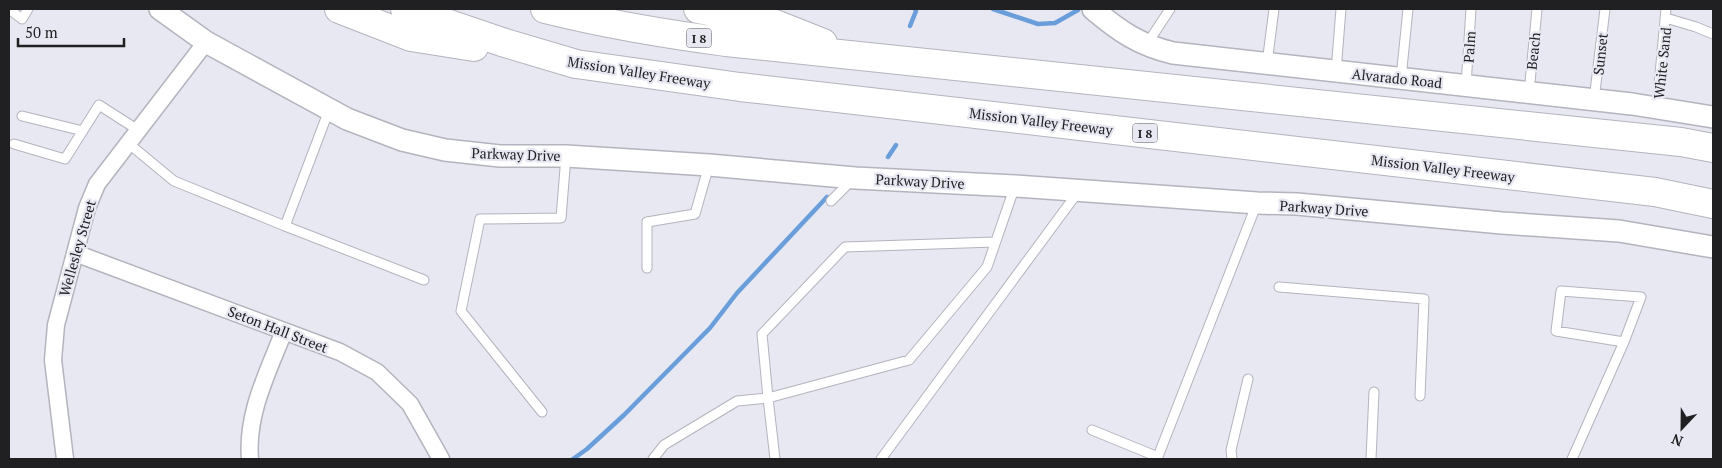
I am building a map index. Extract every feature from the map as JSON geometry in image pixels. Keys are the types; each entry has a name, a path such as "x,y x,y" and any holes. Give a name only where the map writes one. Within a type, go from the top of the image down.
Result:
{"highway":[{"path":"339,9 411,37 576,64"},
{"name":"Mission Valley Freeway","path":"405,9 502,42 576,64 740,87 1655,192 1713,204"},
{"name":"I 8","path":"545,9 650,32 726,42 1681,142 1713,148"},
{"path":"698,9 776,24 854,56"}],"street":[{"name":"Parkway Drive","path":"160,9 206,42 346,119 402,140 446,150 500,156 566,156 709,165 854,178 1297,204 1502,223 1619,231 1713,247"},
{"name":"Alvarado Road","path":"1093,9 1124,34 1146,45 1173,53 1594,100 1713,117"},
{"name":"Wellesley Street","path":"65,459 53,360 56,325 87,208 96,184 206,42"},
{"name":"Seton Hall Street","path":"75,253 340,352 377,372 410,404 441,459"},
{"path":"250,459 249,440 254,408 284,331"}],"lane":[{"path":"9,9 22,19 28,9"},
{"path":"1146,45 1170,9"},
{"path":"1267,63 1274,9"},
{"path":"1336,71 1342,9"},
{"path":"1401,78 1408,9"},
{"name":"Palm","path":"1466,85 1471,9"},
{"name":"Beach","path":"1529,93 1537,9"},
{"name":"Sunset","path":"1594,100 1605,9"},
{"path":"1666,13 1713,34"},
{"name":"White Sand","path":"1657,108 1666,13"},
{"path":"14,144 65,159 99,105 133,136 174,181 424,280"},
{"path":"285,226 329,110"},
{"path":"22,116 82,131"},
{"path":"542,412 461,311 480,219 561,218 566,156"},
{"path":"647,268 647,222 696,214 709,165"},
{"path":"832,201 854,178"},
{"path":"653,459 664,444 737,401 768,398 909,360 987,267 1015,186"},
{"path":"881,459 1080,190"},
{"path":"1092,430 1158,458 1257,203"},
{"path":"775,459 762,334 845,247 995,242"},
{"path":"1279,287 1424,299 1420,396"},
{"path":"1572,459 1624,342 1641,297 1561,291 1556,331 1624,342"},
{"path":"1232,459 1231,450 1248,379"},
{"path":"1371,459 1374,392"}],"waterway":[{"path":"910,26 916,11 915,9"},
{"path":"993,9 1038,24 1055,23 1078,10"},
{"path":"888,157 896,145"},
{"path":"573,459 587,449 624,415 710,328 737,293 827,197"}]}
